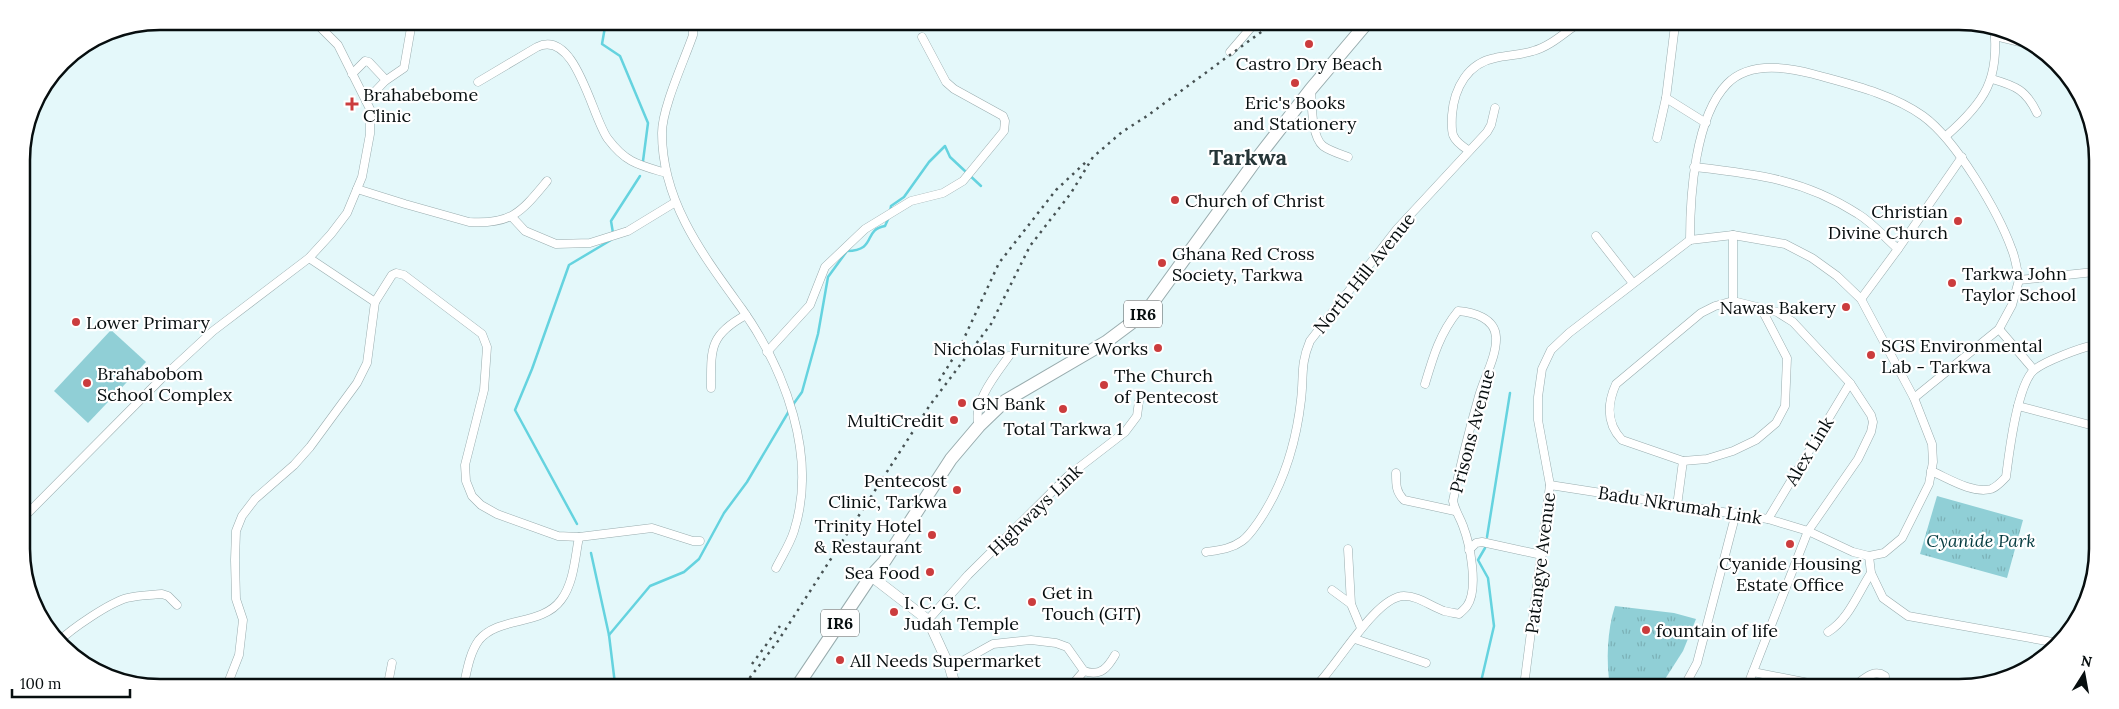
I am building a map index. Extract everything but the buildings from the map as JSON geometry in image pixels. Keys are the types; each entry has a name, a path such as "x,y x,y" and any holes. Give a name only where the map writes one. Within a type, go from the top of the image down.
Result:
{"main road":[{"name":"IR6","path":"802,679 884,562 951,459 979,426 1005,400 1106,342 1146,312 1259,156 1311,89 1361,30"},
{"name":"IR6","path":"810,679 873,578"}],"street":[{"path":"30,511 161,378 213,331 309,258 331,234 347,212 362,177 370,125 370,109 338,45 323,30"},
{"path":"366,101 385,81 404,68 411,30"},
{"path":"693,30 693,36 663,123 662,151 674,203 710,266 746,315 767,352 789,399 802,465 801,499 794,532 776,568"},
{"path":"1230,52 1249,30"},
{"path":"1468,150 1454,139 1452,131 1456,95 1469,72 1479,63 1494,58 1543,48 1569,30"},
{"path":"1657,138 1666,98 1674,30"},
{"path":"1946,136 1966,119 1978,104 1992,79 1996,36 2003,38"},
{"path":"767,352 810,305 825,267 865,228 911,202 944,193 956,187 964,181 1004,131 1005,121 1003,116 954,89 946,82 922,37"},
{"path":"478,82 543,44 556,45 566,54 582,80 608,138 626,158 636,164 666,173"},
{"path":"352,74 362,63 369,62 385,81"},
{"path":"1914,398 1999,329 2012,305 2019,280 2013,252 1998,220 1962,157 1946,136 1923,115 1891,99 1858,86 1795,70 1767,67 1745,73 1728,83 1715,101 1706,123 1694,167 1690,240 1732,235 1785,244 1812,258 1831,271 1861,299 1914,398 1932,444 1933,462 1929,484 1902,538 1884,553 1869,556 1871,573 1883,598 1908,616 2050,642"},
{"path":"1992,79 2012,85 2022,91 2030,100 2037,113"},
{"path":"1311,89 1314,126 1318,141 1324,147 1348,156"},
{"path":"1666,98 1706,123"},
{"name":"North Hill Avenue","path":"1206,552 1228,549 1243,540 1264,513 1281,482 1292,454 1301,400 1302,362 1310,341 1397,228 1468,150 1487,132 1491,125 1495,108"},
{"path":"1861,299 1962,157"},
{"path":"1694,167 1772,177 1826,196 1859,215 1898,249"},
{"path":"357,189 469,222 498,221 512,217 530,201 547,180"},
{"path":"512,217 525,231 556,244 590,243 628,231 674,203"},
{"path":"1732,235 1733,302"},
{"path":"1596,236 1632,282"},
{"name":"Patangye Avenue","path":"1525,679 1550,485 1538,420 1538,397 1542,369 1551,350 1569,333 1632,282 1690,240"},
{"path":"309,258 376,302"},
{"path":"230,679 239,655 243,620 236,599 235,560 236,532 242,516 254,499 294,465 310,447 357,383 367,363 376,302 392,275 396,273 404,275 482,334 487,347 484,390 465,465 466,481 472,496 481,505 497,514 545,533 558,536 579,537 652,528 693,541 700,541"},
{"path":"2019,280 2089,273"},
{"path":"1750,679 1808,531 1858,459 1871,432 1871,415 1850,383 1793,322 1777,312 1761,308 1733,302 1715,306 1701,313 1616,384 1609,400 1615,432 1622,440 1683,461 1707,459 1733,451 1756,440 1776,423 1785,406 1787,358 1761,308"},
{"name":"Prisons Avenue","path":"1322,679 1355,639 1361,628 1386,602 1403,596 1422,599 1444,611 1459,614 1468,605 1473,590 1469,550 1463,525 1455,511 1453,501 1458,474 1479,395 1494,352 1496,336 1492,324 1473,312 1458,311 1446,326 1435,350 1425,384"},
{"path":"711,388 711,353 713,346 723,330 746,315"},
{"path":"1999,329 2034,370"},
{"path":"1931,471 1976,490 1992,489 2000,483 2006,477 2018,406 2034,370 2059,357 2089,347"},
{"path":"979,426 976,418 984,395 1009,356"},
{"name":"Alex Link","path":"1768,519 1850,383"},
{"name":"Highways Link","path":"928,620 968,575 1068,476 1124,432 1137,416 1139,401"},
{"path":"2018,406 2089,425"},
{"path":"1677,506 1683,461"},
{"path":"1396,473 1396,486 1399,495 1404,500 1455,511"},
{"name":"Badu Nkrumah Link","path":"1550,485 1768,519 1808,531 1853,552 1869,556"},
{"path":"1688,679 1697,663 1736,513"},
{"path":"465,679 468,664 478,642 487,633 538,616 554,608 562,598 570,581 579,537"},
{"path":"1469,550 1482,542 1542,556"},
{"path":"1348,549 1350,604 1361,628"},
{"path":"1828,632 1838,626 1850,610 1871,573"},
{"path":"873,578 928,620 953,679"},
{"path":"1332,590 1350,604"},
{"path":"64,636 105,609 127,598 162,594 168,596 177,605"},
{"path":"1355,639 1426,663"},
{"path":"950,668 993,644 1031,640 1056,643 1067,647 1084,671 1096,674 1104,671 1115,655"},
{"path":"389,679 392,663"},
{"path":"1077,679 1084,671"},
{"path":"1753,672 1788,679"},
{"path":"1864,679 1871,674 1881,674 1885,676 1885,679"}],"green space":[{"path":"111,330 146,362 88,423 54,391"},
{"name":"Cyanide Park","path":"1937,496 2023,520 2007,578 1920,554"},
{"path":"1615,606 1674,613 1696,619 1683,651 1665,679 1609,679 1608,646"}],"waterway":[{"path":"604,30 602,44 620,56 648,123 643,161"},
{"path":"890,212 891,206 904,197 929,162 945,146 950,157 981,186"},
{"path":"613,233 611,221 640,176"},
{"path":"792,406 802,392 818,334 828,277 847,251 857,250 867,244 874,231 885,226 889,217"},
{"path":"577,524 515,410 532,369 569,265 611,240"},
{"path":"1487,537 1510,393"},
{"path":"609,635 650,586 684,572 699,559 724,513 747,482 789,411"},
{"path":"1482,679 1494,626 1488,578 1478,560 1485,548"},
{"path":"591,553 609,635 614,679"}],"railway":[{"path":"749,679 778,641 930,405 991,324 1030,246 1071,193 1093,157 1122,132 1147,116 1264,30"},
{"path":"939,381 960,347 999,263 1056,190 1087,161"},
{"path":"752,664 780,626"}],"place":[{"name":"Castro Dry Beach","path":"1309,44"},
{"name":"Eric's Books and Stationery","path":"1295,83"},
{"name":"Brahabebome Clinic","path":"352,104"},
{"name":"Church of Christ","path":"1175,200"},
{"name":"Christian Divine Church","path":"1958,221"},
{"name":"Ghana Red Cross Society, Tarkwa","path":"1162,263"},
{"name":"Tarkwa John Taylor School","path":"1952,283"},
{"name":"Nawas Bakery","path":"1846,307"},
{"name":"Lower Primary","path":"76,322"},
{"name":"Nicholas Furniture Works","path":"1158,348"},
{"name":"SGS Environmental Lab - Tarkwa","path":"1871,355"},
{"name":"Brahabobom School Complex","path":"87,383"},
{"name":"The Church of Pentecost","path":"1104,385"},
{"name":"GN Bank","path":"962,403"},
{"name":"Total Tarkwa 1","path":"1063,409"},
{"name":"MultiCredit","path":"954,420"},
{"name":"Pentecost Clinic, Tarkwa","path":"957,490"},
{"name":"Trinity Hotel & Restaurant","path":"932,535"},
{"name":"Cyanide Housing Estate Office","path":"1790,544"},
{"name":"Sea Food","path":"930,572"},
{"name":"Get in Touch (GIT)","path":"1032,602"},
{"name":"I. C. G. C. Judah Temple","path":"894,612"},
{"name":"fountain of life","path":"1646,630"},
{"name":"All Needs Supermarket","path":"840,660"}],"district":[{"name":"Tarkwa","path":"1248,157"}]}
